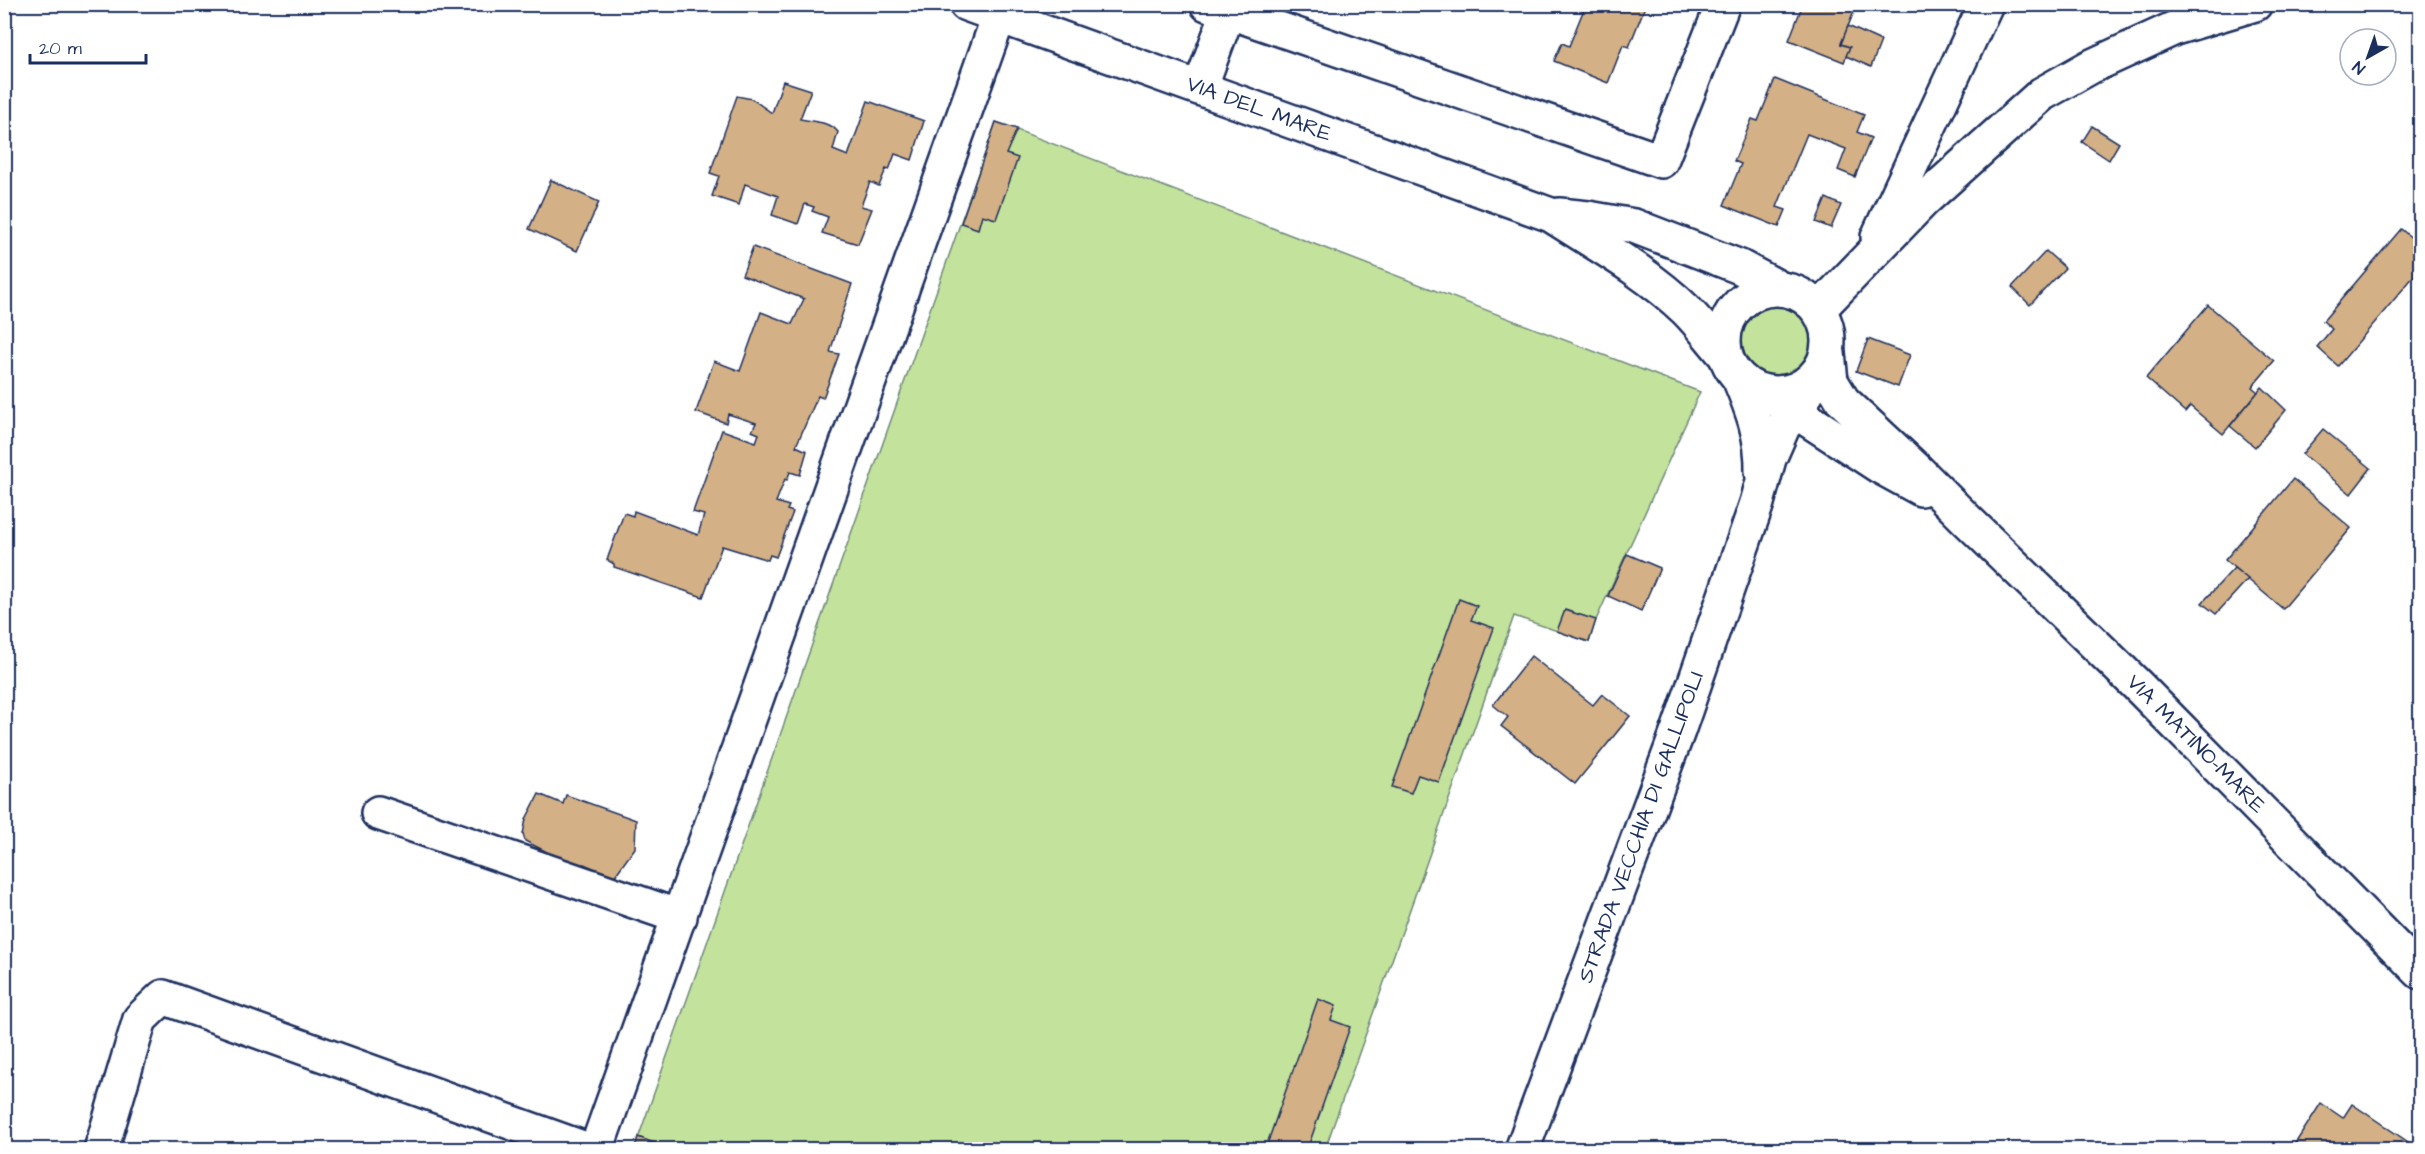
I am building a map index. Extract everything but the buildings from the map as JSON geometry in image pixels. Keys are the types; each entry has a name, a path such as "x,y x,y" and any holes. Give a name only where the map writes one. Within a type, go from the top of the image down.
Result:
{"street":[{"name":"VIA DEL MARE","path":"966,4 1551,215 1618,258 1665,292 1686,310 1744,375"},
{"path":"1200,88 1222,7 1661,161 1723,4"},
{"path":"1867,260 1986,4"},
{"path":"1744,375 1784,393 1798,389 1820,367 1829,337 1826,323 1819,309 1923,201 2042,94 2090,67 2175,28 2255,4"},
{"path":"596,1149 999,16"},
{"name":"VIA DEL MARE","path":"1551,215 1588,218 1634,226 1740,267 1779,288 1808,298 1819,309"},
{"path":"1779,288 1763,290 1750,295 1739,304 1725,327 1724,341 1744,375 1794,411 1967,520"},
{"path":"1820,367 1843,401 1967,520"},
{"name":"STRADA VECCHIA DI GALLIPOLI","path":"1521,1149 1678,731 1757,503 1769,459 1783,427 1807,393 1820,367"},
{"name":"STRADA VECCHIA DI GALLIPOLI","path":"1744,375 1761,439 1761,482 1757,503"},
{"name":"VIA MATINO-MARE","path":"1967,520 2136,684 2421,972"},
{"path":"378,813 680,917"},
{"path":"104,1149 140,1019 163,997 588,1149"}],"green space":[{"path":"996,122 1700,392 1596,620 1589,642 1514,616 1325,1149 634,1150"},
{"path":"1777,304 1791,307 1804,315 1812,328 1815,342 1812,356 1804,369 1791,377 1777,380 1763,377 1750,369 1742,356 1739,342 1742,328 1750,315 1763,307"}]}
